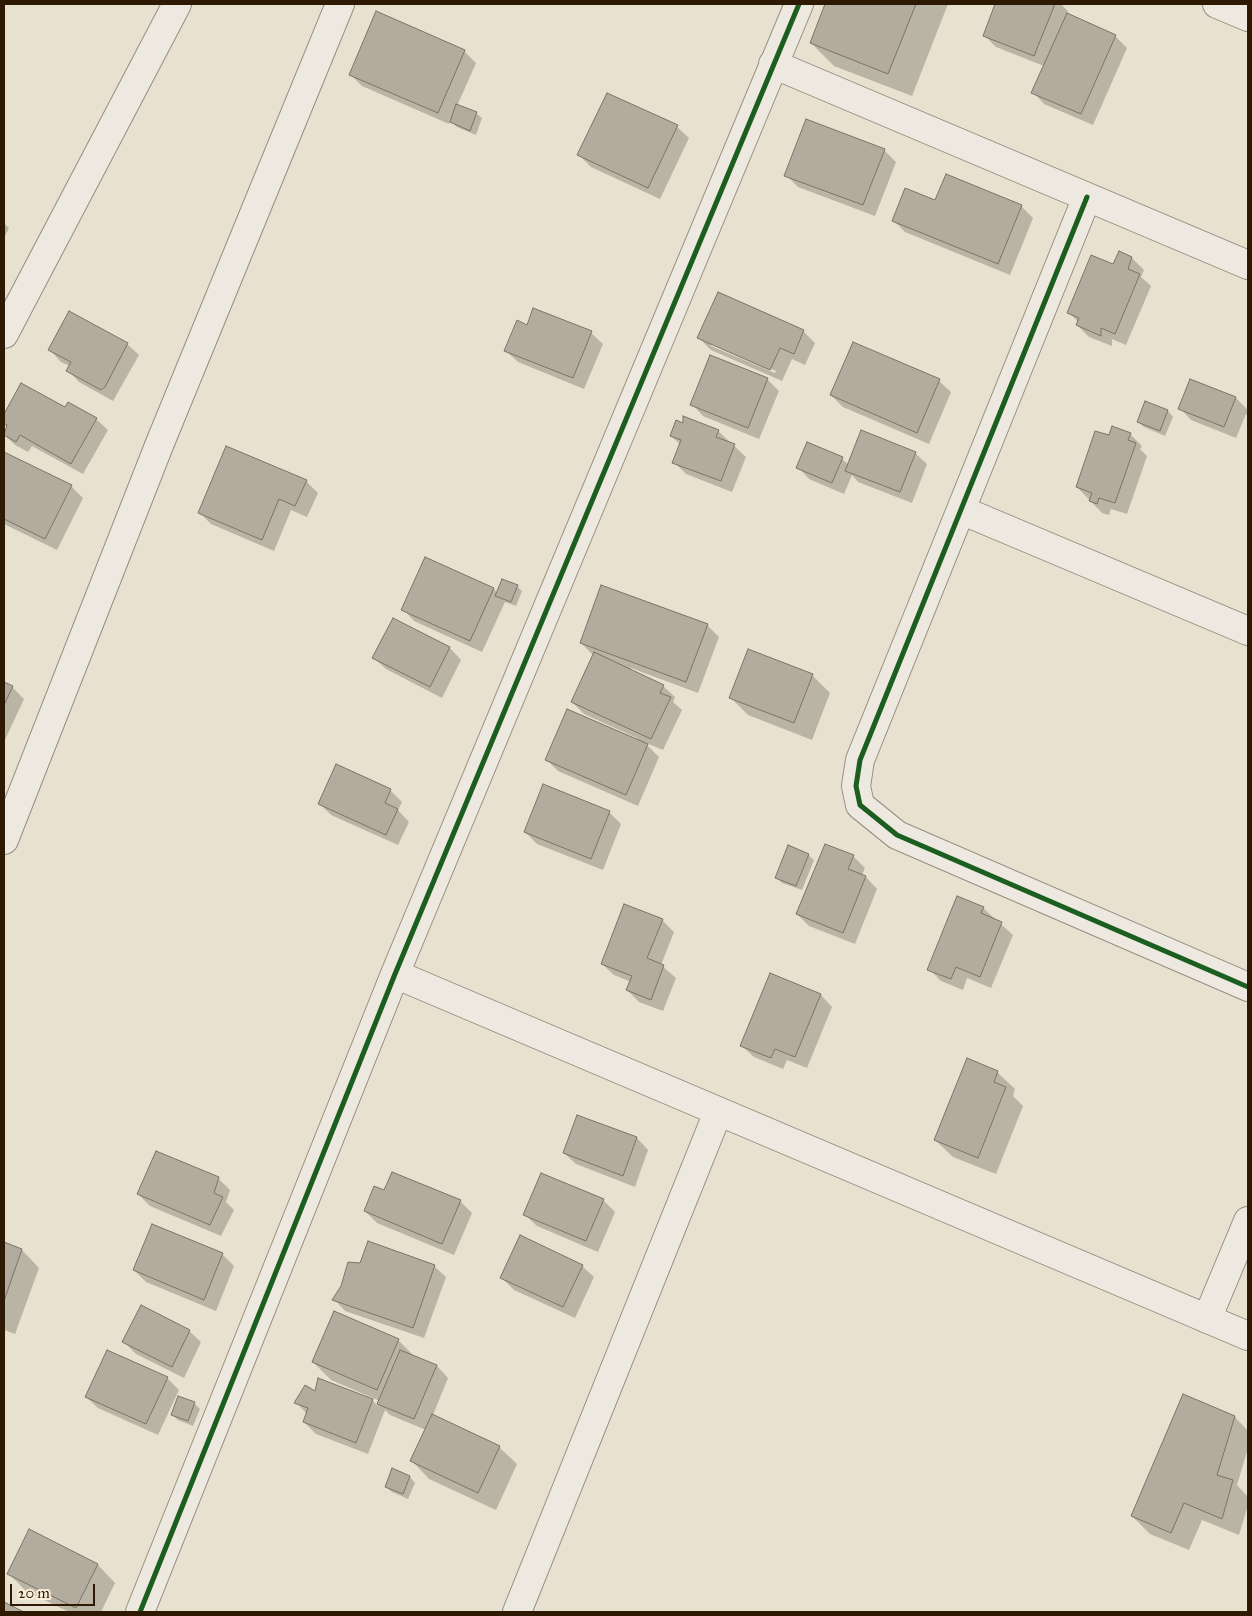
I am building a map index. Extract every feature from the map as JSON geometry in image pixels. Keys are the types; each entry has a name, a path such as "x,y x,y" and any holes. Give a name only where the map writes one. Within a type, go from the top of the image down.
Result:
{"street":[{"path":"4,334 177,4"},
{"path":"4,840 160,443 340,4"},
{"path":"140,1612 395,974 799,4"},
{"path":"1218,4 1248,17"},
{"path":"774,64 1248,265"},
{"path":"1087,197 860,760 856,786 860,805 897,835 1248,987"},
{"path":"961,510 1248,630"},
{"path":"395,974 1248,1336"},
{"path":"517,1612 718,1112"},
{"path":"1207,1319 1248,1221"}],"building":[{"path":"825,4 916,4 888,74 810,43"},
{"path":"995,4 1055,4 1034,56 983,36"},
{"path":"376,11 465,50 438,113 349,75"},
{"path":"1067,13 1116,35 1081,114 1031,93"},
{"path":"607,93 678,125 648,188 577,155"},
{"path":"456,104 477,112 470,131 450,122"},
{"path":"806,119 885,149 863,205 784,176"},
{"path":"946,174 1022,205 998,264 892,221 905,188 935,200"},
{"path":"1119,251 1132,257 1128,269 1140,274 1115,334 1101,328 1101,336 1076,325 1079,318 1067,313 1091,255 1113,264"},
{"path":"718,292 804,330 794,354 780,348 770,370 697,338"},
{"path":"533,308 592,331 573,378 504,351 517,320 527,325"},
{"path":"69,311 128,343 105,387 101,390 66,371 71,362 48,350"},
{"path":"853,342 940,379 917,433 830,395"},
{"path":"710,355 768,378 748,428 690,405"},
{"path":"1190,379 1236,397 1224,427 1178,409"},
{"path":"21,383 65,407 68,402 97,418 71,464 20,435 16,442 4,435 7,425 4,423 4,414"},
{"path":"1145,401 1168,410 1160,431 1137,422"},
{"path":"683,416 719,430 716,437 735,444 721,481 672,463 681,440 670,436 676,420 683,423"},
{"path":"1112,426 1131,433 1128,440 1136,443 1115,503 1099,498 1097,504 1089,501 1092,493 1076,487 1095,431 1109,435"},
{"path":"861,430 916,452 900,492 845,471"},
{"path":"807,442 843,457 832,483 796,468"},
{"path":"226,446 307,480 295,506 279,499 262,540 198,513"},
{"path":"4,452 72,485 45,539 4,519"},
{"path":"425,557 494,588 470,641 401,610"},
{"path":"502,579 518,585 511,602 495,596"},
{"path":"601,585 708,624 686,682 580,643"},
{"path":"393,618 450,647 430,687 372,658"},
{"path":"748,649 813,674 794,723 729,698"},
{"path":"594,652 664,685 660,693 671,697 651,739 571,702"},
{"path":"4,682 13,686 4,705"},
{"path":"567,709 648,744 626,795 545,760"},
{"path":"336,764 391,789 385,803 398,809 386,835 318,804"},
{"path":"543,784 610,811 591,859 524,832"},
{"path":"825,844 854,855 848,869 866,876 843,933 796,914"},
{"path":"788,845 809,854 796,886 775,878"},
{"path":"957,896 984,907 981,913 1002,922 980,977 956,967 951,979 927,970"},
{"path":"624,904 663,919 647,958 664,965 651,1000 626,990 632,976 601,964"},
{"path":"770,973 821,994 795,1057 775,1049 771,1058 740,1046"},
{"path":"967,1058 998,1071 994,1082 1006,1087 978,1158 934,1140"},
{"path":"577,1115 637,1137 623,1176 563,1153"},
{"path":"156,1151 219,1177 214,1193 223,1197 210,1225 137,1194"},
{"path":"392,1172 461,1200 442,1244 364,1211 374,1186 384,1190"},
{"path":"541,1173 604,1199 586,1241 523,1215"},
{"path":"152,1224 223,1253 204,1300 133,1270"},
{"path":"520,1235 583,1265 563,1307 500,1278"},
{"path":"368,1241 435,1265 413,1328 332,1300 341,1286 348,1262 360,1263"},
{"path":"4,1242 22,1249 4,1301"},
{"path":"141,1305 190,1330 172,1367 122,1342"},
{"path":"334,1311 399,1339 377,1390 312,1362"},
{"path":"107,1350 168,1377 146,1424 85,1397"},
{"path":"400,1350 437,1365 414,1419 377,1404"},
{"path":"318,1378 373,1399 356,1443 303,1422 308,1408 294,1403 305,1385 315,1391"},
{"path":"1183,1394 1235,1416 1217,1475 1233,1480 1222,1519 1184,1503 1171,1533 1131,1516"},
{"path":"178,1396 195,1402 188,1421 171,1415"},
{"path":"432,1414 500,1446 478,1493 410,1461"},
{"path":"392,1468 410,1476 403,1494 385,1487"},
{"path":"29,1529 98,1564 76,1608 7,1574"},
{"path":"4,1602 24,1612 4,1612"}],"cycle path":[{"path":"140,1612 395,974 799,4"},
{"path":"1087,197 860,760 856,786 860,805 897,835 1248,987"}]}
